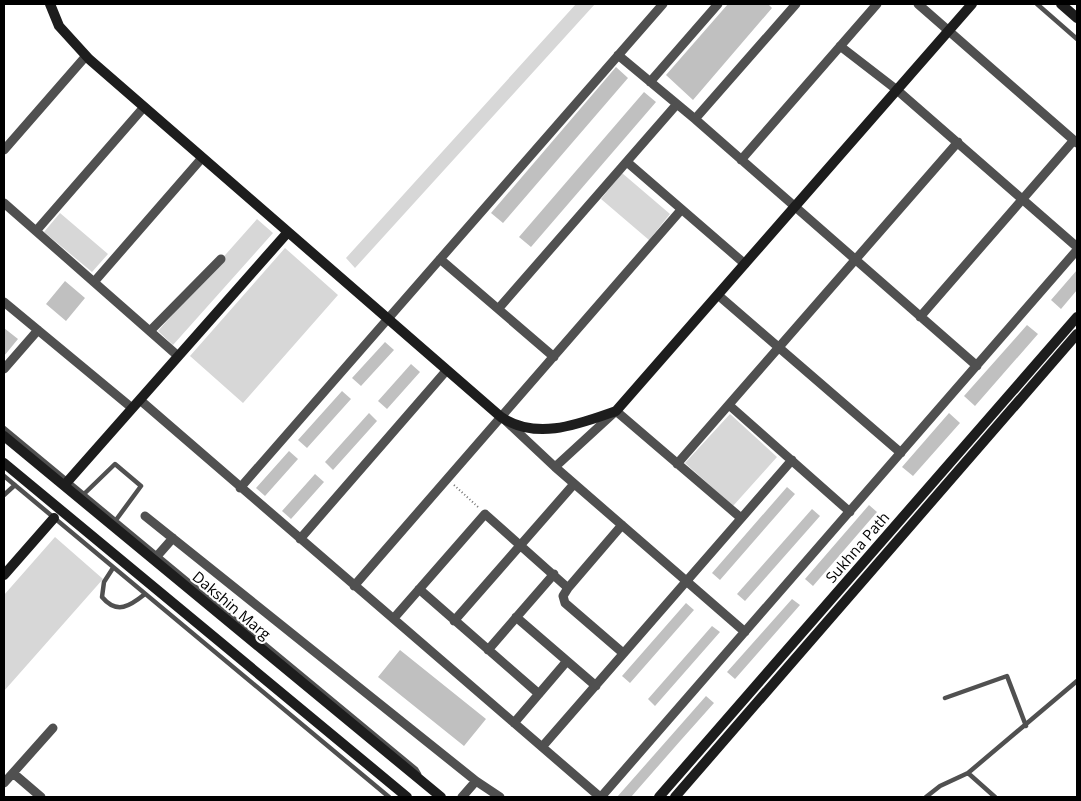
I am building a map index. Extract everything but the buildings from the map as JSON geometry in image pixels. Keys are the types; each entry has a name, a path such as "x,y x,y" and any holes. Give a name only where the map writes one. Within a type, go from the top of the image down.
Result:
{"main road":[{"path":"50,4 58,26 86,56 446,371 503,419 529,429 554,430 616,411 972,4"},
{"path":"1061,4 1077,18"},
{"path":"68,481 288,232"},
{"name":"Sukhna Path","path":"659,797 1077,317"},
{"name":"Sukhna Path","path":"675,797 1077,334"},
{"name":"Dakshin Marg","path":"4,436 441,797"},
{"path":"4,463 407,797"},
{"path":"4,575 54,518"}],"street":[{"path":"240,488 663,4"},
{"path":"650,82 718,4"},
{"path":"695,120 796,4"},
{"path":"741,160 877,4"},
{"path":"918,4 1076,142 1022,199 920,317"},
{"path":"140,400 600,797 1077,249 958,142 897,90 840,46"},
{"path":"618,55 795,206 977,366"},
{"path":"4,150 86,56"},
{"path":"499,308 677,104"},
{"path":"36,231 144,107"},
{"path":"677,464 958,142"},
{"path":"94,282 202,158"},
{"path":"627,162 745,264"},
{"path":"4,203 178,356"},
{"path":"354,586 447,479 503,419 681,210"},
{"path":"150,331 222,259"},
{"path":"440,259 554,357"},
{"path":"718,294 901,453"},
{"path":"4,302 132,408"},
{"path":"4,368 38,330"},
{"path":"300,539 446,371"},
{"path":"729,405 850,512"},
{"path":"555,467 616,411 741,518"},
{"path":"503,419 574,484 745,632"},
{"path":"542,747 792,460"},
{"path":"454,621 574,484"},
{"path":"394,618 485,514 568,588"},
{"path":"145,516 476,781 500,797"},
{"path":"622,525 563,596 565,603 623,654"},
{"path":"158,555 172,538"},
{"path":"488,650 554,574"},
{"path":"419,589 539,694"},
{"path":"516,617 596,686"},
{"path":"514,723 568,661"},
{"path":"4,783 53,728"},
{"path":"13,773 41,797"},
{"path":"462,797 476,781"}],"lane":[{"path":"1037,4 1077,39"},
{"path":"4,428 416,769 423,782"},
{"path":"84,494 115,464 141,486 116,520"},
{"path":"4,476 389,797"},
{"path":"4,495 15,485"},
{"path":"113,568 104,582 102,597 106,602 113,607 127,608 145,594"},
{"path":"945,698 1007,676 1026,726"},
{"path":"926,797 940,786 968,773 1077,681"},
{"path":"968,773 995,797"}],"path":[{"path":"447,479 485,514"}],"shaded area":[{"path":"576,4 595,4 355,268 346,258"},
{"path":"622,173 670,214 649,240 601,199"},
{"path":"60,213 108,254 92,272 44,232"},
{"path":"257,219 273,233 173,345 158,331"},
{"path":"285,248 338,295 243,403 190,356"},
{"path":"730,414 777,457 733,506 685,463"},
{"path":"55,537 103,579 4,691 4,595"}]}
